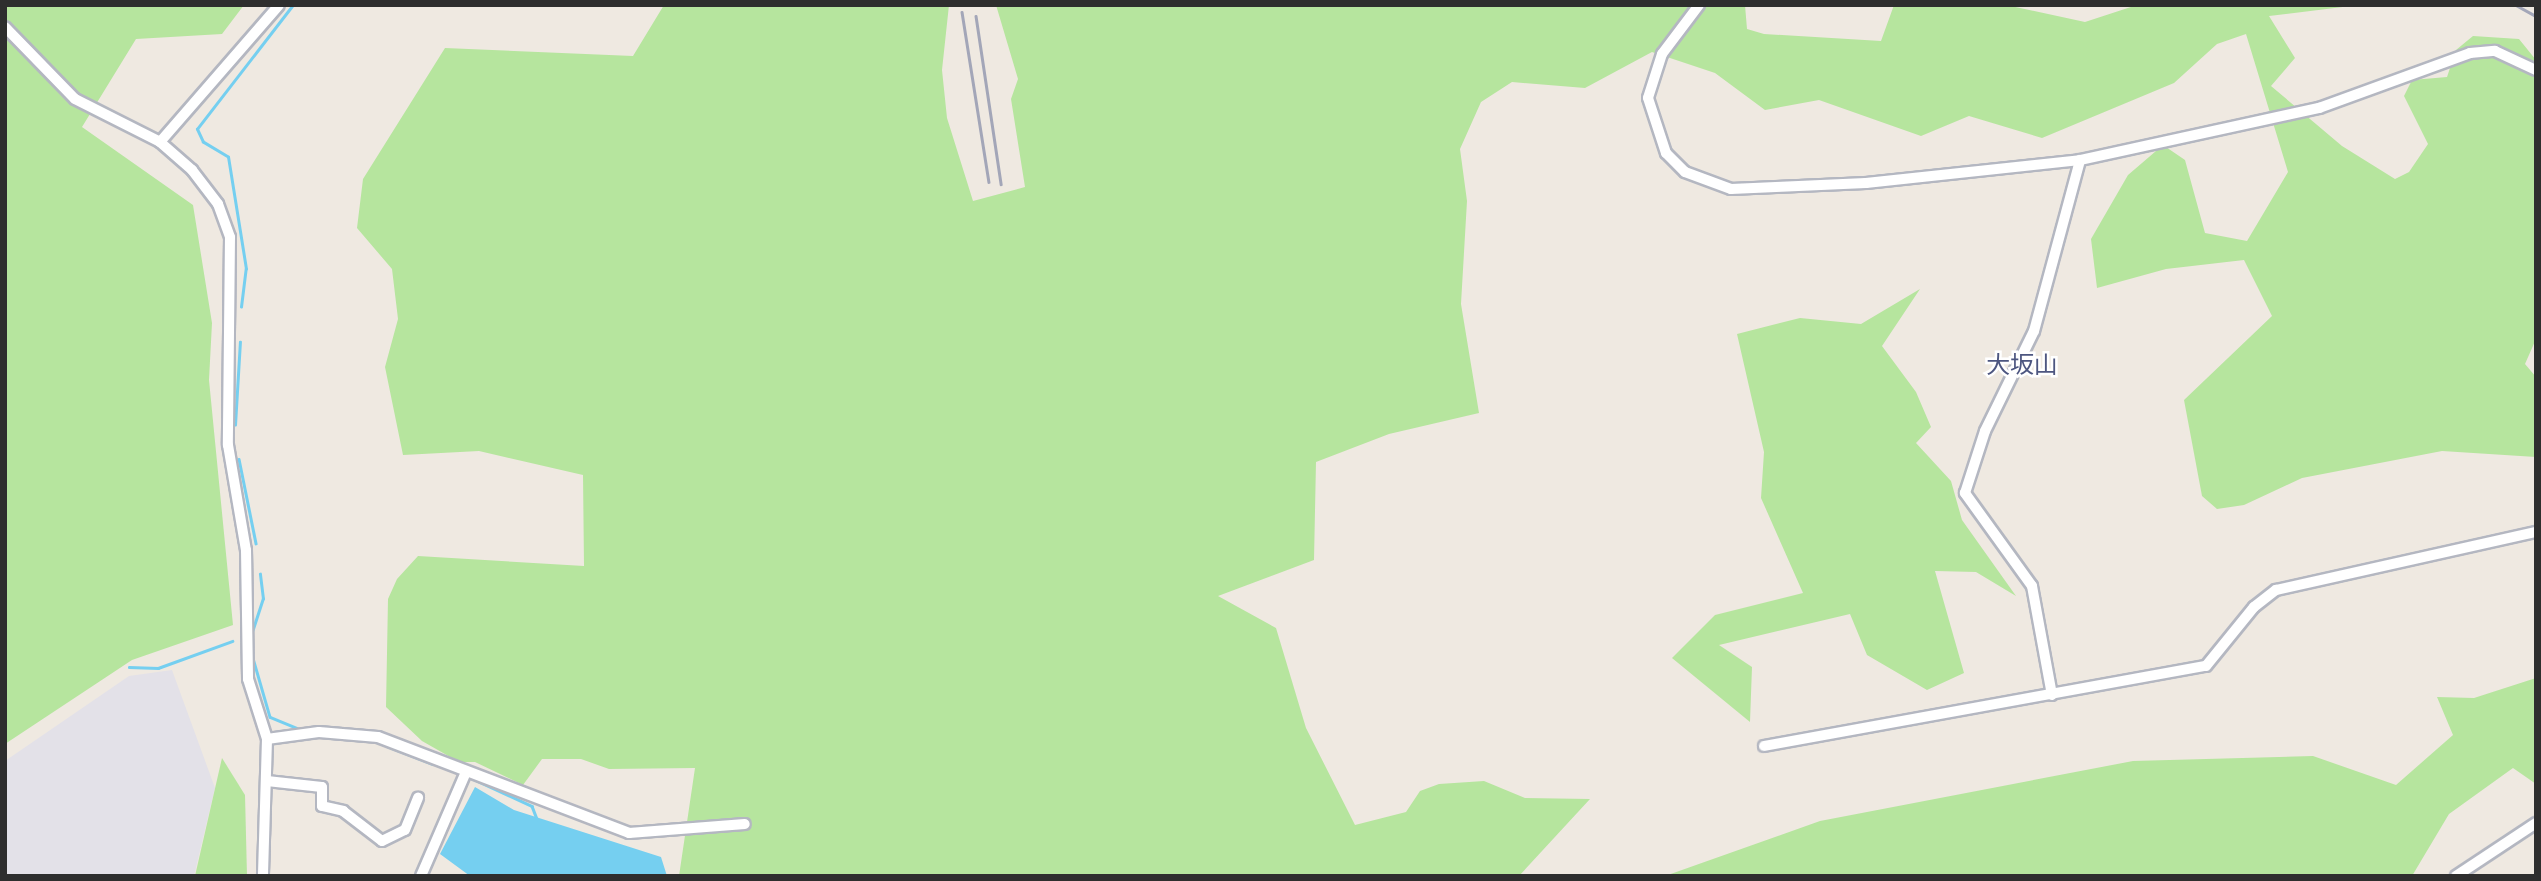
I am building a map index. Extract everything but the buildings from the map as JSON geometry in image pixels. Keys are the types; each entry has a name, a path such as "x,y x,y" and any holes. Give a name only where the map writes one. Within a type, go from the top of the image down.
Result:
{"street":[{"path":"160,142 279,5"},
{"path":"1699,5 1662,54 1648,98 1666,153 1708,183 1790,189 2080,160 2319,108 2470,52 2495,51 2536,70"},
{"path":"5,27 75,99 160,142 205,184 230,237 228,445 246,550 248,679 267,739 263,876"},
{"path":"2052,695 2032,586 1965,493 1976,453 2034,331 2080,160"},
{"path":"1764,746 2206,666 2254,607 2276,590 2536,532"},
{"path":"267,739 318,732 377,737 629,832 745,824"},
{"path":"421,876 466,772"},
{"path":"267,781 322,787 322,806 343,811 382,841 405,830 418,797"},
{"path":"2456,876 2536,823"}],"shaded area":[{"path":"172,670 215,788 194,876 5,876 5,761 129,676"}],"green space":[{"path":"5,5 244,5 222,34 136,39 82,127 193,205 212,323 209,380 233,625 132,660 5,744"},
{"path":"664,5 949,5 942,70 947,118 973,201 1025,187 1011,99 1018,79 996,5 1745,5 1747,29 1764,34 1881,41 1894,5 2006,5 2085,22 2137,5 2359,5 2269,16 2295,58 2271,86 2342,146 2395,179 2409,172 2428,144 2404,96 2412,80 2447,77 2456,50 2473,36 2519,39 2536,60 2536,339 2525,364 2536,377 2536,457 2442,451 2302,478 2244,505 2217,509 2202,496 2184,400 2272,316 2244,260 2166,269 2097,288 2091,239 2128,175 2163,145 2185,160 2205,233 2247,241 2288,172 2246,34 2217,44 2174,83 2042,138 1969,116 1921,136 1819,100 1765,110 1715,73 1652,52 1585,88 1512,82 1481,102 1460,149 1467,201 1461,304 1479,413 1389,434 1316,462 1314,560 1218,596 1276,628 1306,728 1355,825 1406,812 1420,791 1439,784 1484,781 1525,798 1590,799 1519,876 679,876 695,768 609,769 581,759 542,759 523,785 475,762 459,762 422,741 386,707 388,599 397,579 418,556 584,566 583,475 479,451 403,455 385,367 398,319 392,269 357,228 363,179 445,48 633,56"},
{"path":"1920,289 1882,346 1916,392 1931,427 1916,443 1951,481 1962,520 2016,596 1976,572 1935,571 1964,673 1927,690 1867,655 1850,614 1719,645 1752,667 1750,722 1672,658 1715,615 1803,593 1761,498 1764,452 1737,334 1800,318 1861,324"},
{"path":"2536,678 2536,784 2513,768 2449,814 2412,876 1665,876 1820,821 2133,761 2313,756 2396,785 2453,735 2437,697 2474,698"},
{"path":"222,758 245,795 247,876 195,876"}],"water":[{"path":"475,787 514,810 661,857 667,876 470,876 440,854"}],"waterway":[{"path":"241,307 246,269 228,157 203,142 197,129 293,5"},
{"path":"235,425 240,342"},
{"path":"239,459 256,543"},
{"path":"251,635 263,599 260,574"},
{"path":"129,667 158,668 232,641"},
{"path":"253,658 270,717 297,728"},
{"path":"311,738 333,738"},
{"path":"387,746 433,764"},
{"path":"471,778 532,806 537,819"}],"railway":[{"path":"2516,5 2536,16"},
{"path":"962,12 989,182"},
{"path":"976,16 1001,184"}],"district":[{"name":"大坂山","path":"2022,364"}]}
